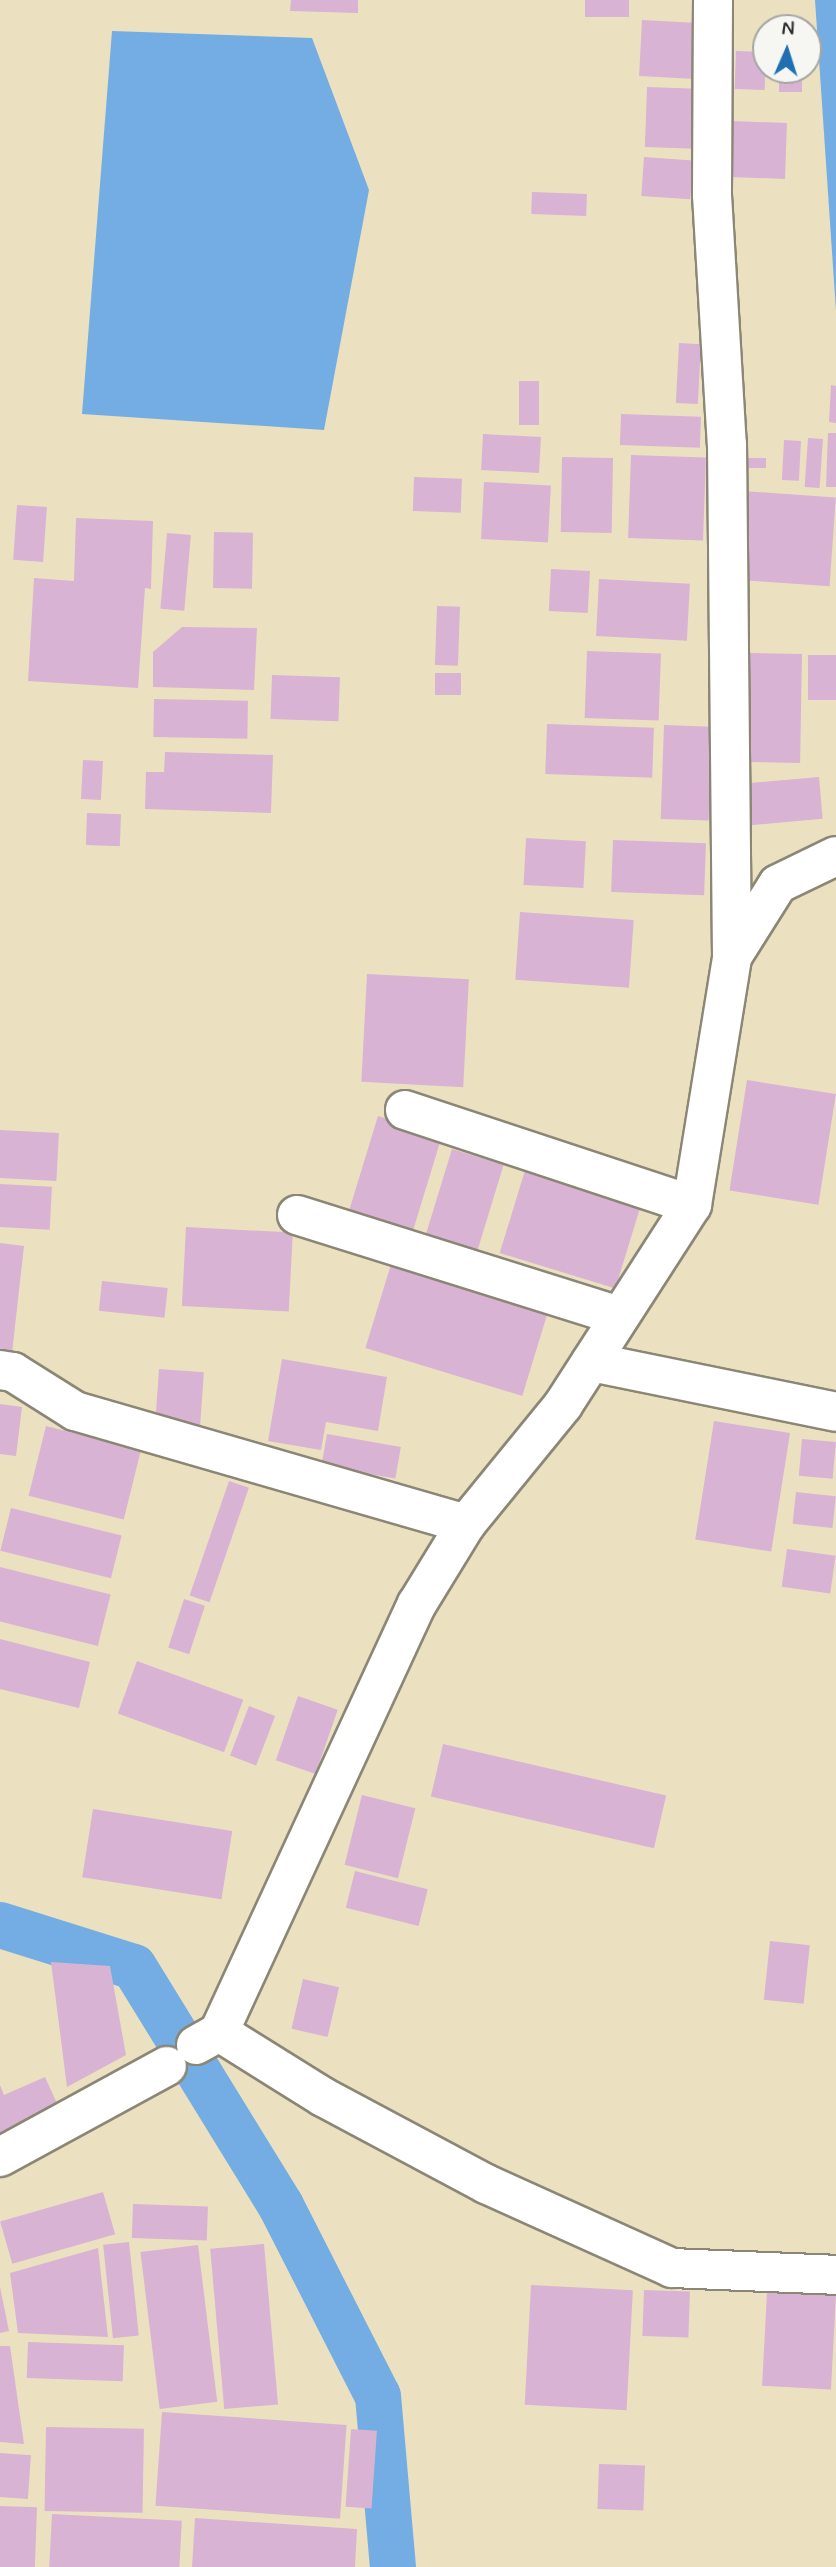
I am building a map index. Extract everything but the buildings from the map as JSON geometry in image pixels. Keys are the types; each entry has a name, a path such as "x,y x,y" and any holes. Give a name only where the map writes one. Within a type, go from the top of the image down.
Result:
{"street":[{"path":"0,2157 194,2048 417,1604 466,1524 563,1405 692,1205 732,957 727,444 712,195 713,0"},
{"path":"732,957 778,884 836,856"},
{"path":"405,1110 692,1205"},
{"path":"297,1215 620,1316"},
{"path":"591,1362 836,1412"},
{"path":"0,1370 13,1372 75,1411 466,1524"},
{"path":"194,2048 323,2097 486,2184 672,2269 836,2275"}],"water":[{"path":"815,0 836,0 836,311 821,84 822,14 816,14"},
{"path":"112,31 312,38 369,190 324,430 82,414"}],"waterway":[{"path":"0,1925 134,1967 281,2206 378,2396 393,2567"}]}
